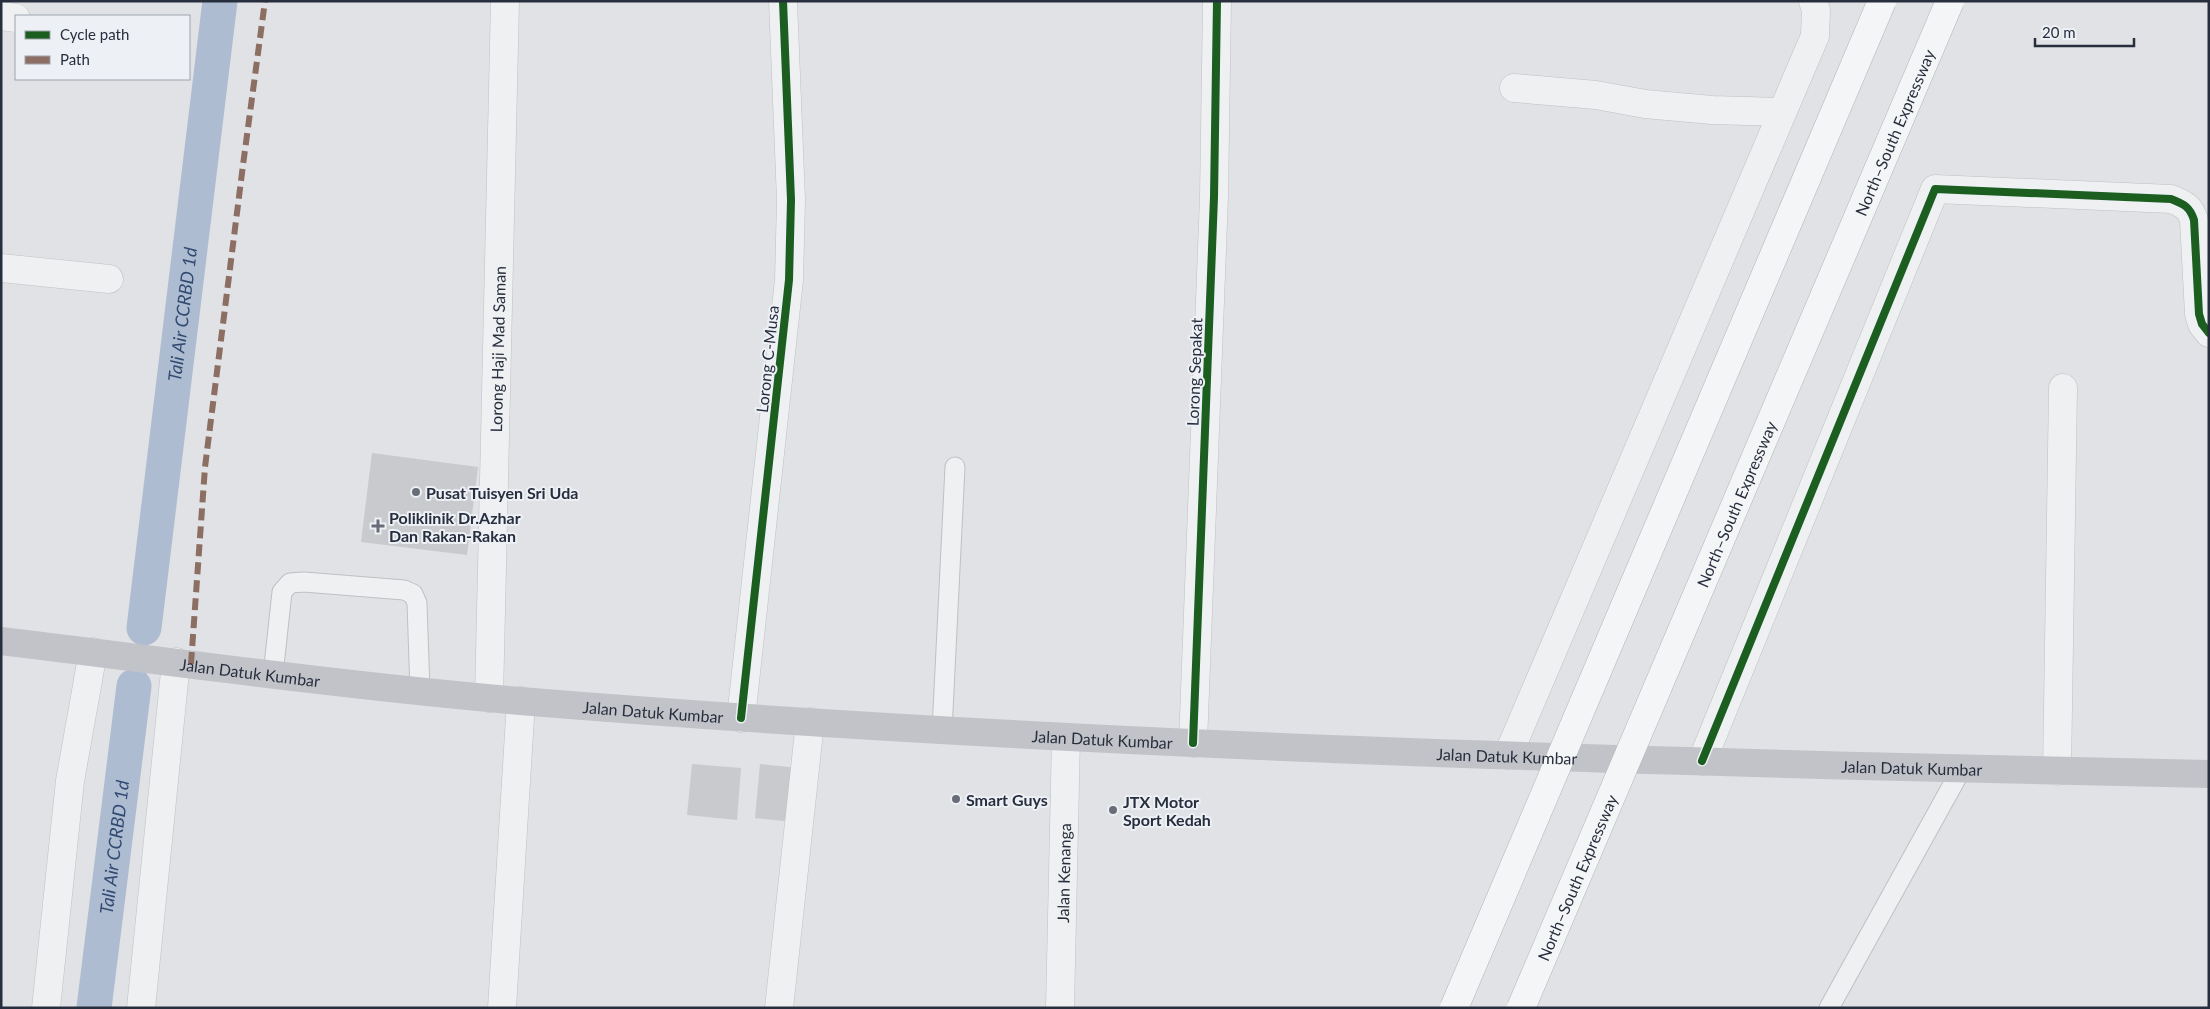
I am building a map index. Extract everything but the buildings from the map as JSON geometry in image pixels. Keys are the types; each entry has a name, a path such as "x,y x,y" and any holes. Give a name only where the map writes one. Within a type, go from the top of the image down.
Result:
{"highway":[{"path":"1454,1008 1882,1"},
{"name":"North–South Expressway","path":"1521,1008 1950,1"}],"main road":[{"name":"Jalan Datuk Kumbar","path":"1,641 273,675 521,701 741,718 1066,738 1508,755 2209,774"}],"street":[{"name":"Lorong Haji Mad Saman","path":"489,698 505,1"},
{"name":"Lorong C-Musa","path":"741,718 790,280 791,200 783,1"},
{"name":"Lorong Sepakat","path":"1193,743 1214,197 1217,1"},
{"path":"1508,755 1815,36 1816,10 1814,1"},
{"path":"1,16 15,18"},
{"path":"1514,88 1596,95 1645,104 1712,110 1782,112"},
{"path":"1702,761 1935,189 2171,199 2185,204 2191,210 2194,220 2198,314 2202,324 2209,333"},
{"path":"1,268 109,279"},
{"path":"2057,771 2063,388"},
{"path":"46,1008 70,781 93,652"},
{"path":"141,1008 176,662"},
{"path":"502,1008 521,701"},
{"path":"779,1008 810,722"},
{"name":"Jalan Kenanga","path":"1060,1008 1066,738"}],"lane":[{"path":"942,730 955,467"},
{"path":"273,675 282,592 290,583 304,582 404,590 413,594 417,603 420,691"},
{"path":"1829,1008 1962,768"}],"waterway":[{"name":"Tali Air CCRBD 1d","path":"144,628 220,1"},
{"name":"Tali Air CCRBD 1d","path":"94,1008 134,686"}],"marked path":[{"path":"191,664 205,467 265,1"}],"cycle path":[{"path":"741,718 789,280 791,200 783,1"},
{"path":"1193,743 1214,197 1217,1"},
{"path":"1702,761 1935,189 2171,199 2186,206 2194,220 2199,314 2202,324 2209,333"}],"place":[{"name":"Pusat Tuisyen Sri Uda","path":"416,492"},
{"name":"Poliklinik Dr.Azhar Dan Rakan-Rakan","path":"378,526"},
{"name":"Smart Guys","path":"956,799"},
{"name":"JTX Motor Sport Kedah","path":"1113,810"}]}
